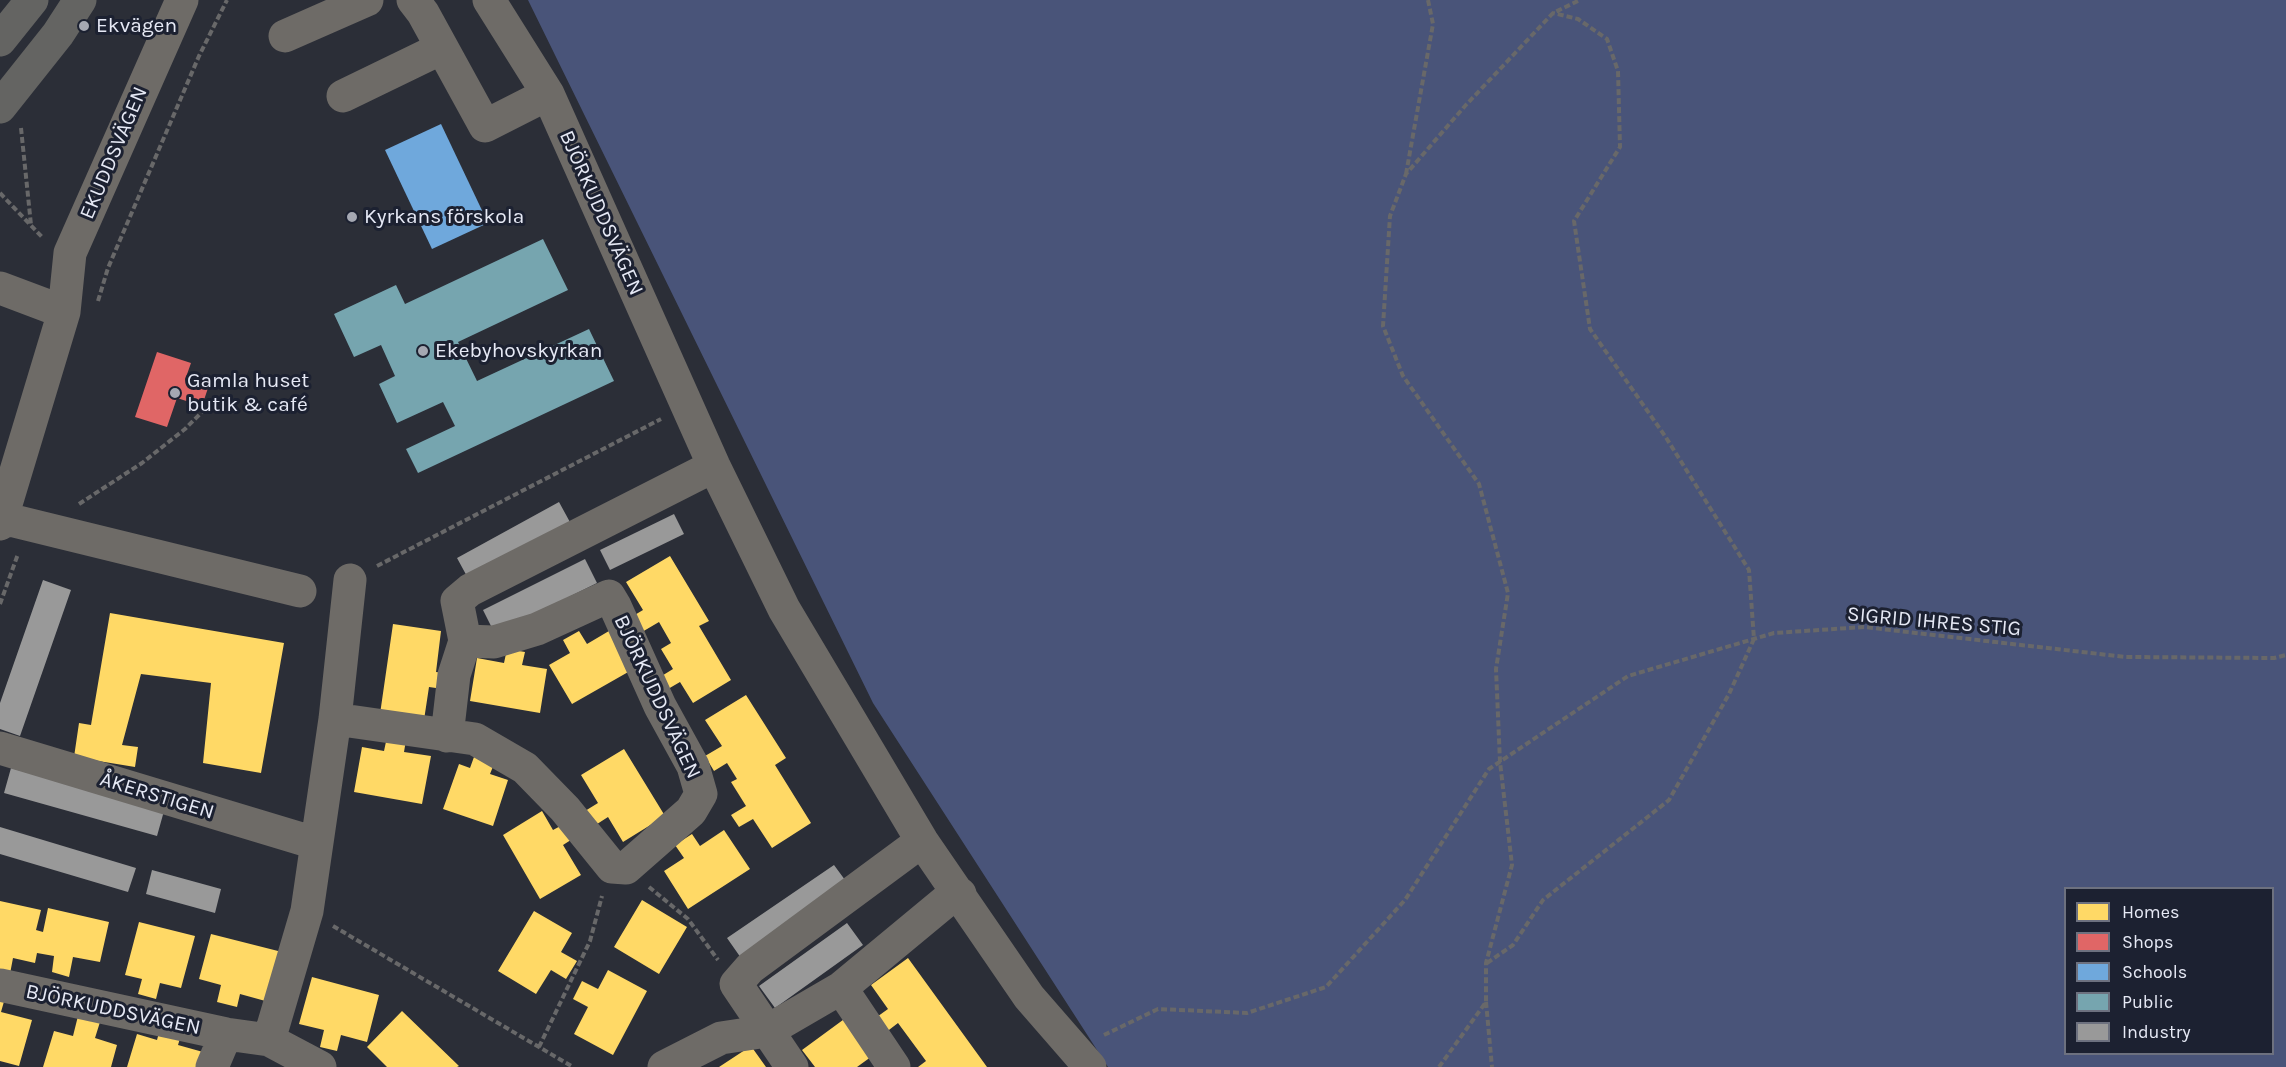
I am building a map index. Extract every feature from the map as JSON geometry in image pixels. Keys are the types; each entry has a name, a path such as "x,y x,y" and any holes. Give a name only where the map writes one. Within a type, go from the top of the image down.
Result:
{"main road":[{"path":"0,40 32,0"},
{"path":"10,113 80,0"}],"street":[{"name":"EKUDDSVÄGEN","path":"79,312 70,253 182,0"},
{"path":"285,36 368,0"},
{"path":"413,0 423,13 485,126 548,94"},
{"name":"BJÖRKUDDSVÄGEN","path":"489,0 548,94 714,466 784,609 922,841 1029,997 1082,1058"},
{"path":"343,96 442,48"},
{"path":"0,288 79,312 17,525 300,591"},
{"path":"447,736 454,675 465,641 457,601 470,590 714,466"},
{"path":"269,1040 307,911 315,843 335,719 350,580"},
{"name":"BJÖRKUDDSVÄGEN","path":"465,641 494,642 537,629 609,596 660,706 693,766 701,794 691,811 619,867"},
{"path":"335,719 475,739 525,768 619,867"},
{"name":"ÅKERSTIGEN","path":"0,748 315,843"},
{"path":"792,1067 736,984 750,968 922,841"},
{"path":"663,1067 721,1038 767,1031 841,988 946,901 960,894"},
{"name":"BJÖRKUDDSVÄGEN","path":"0,985 226,1034 269,1040 320,1067"},
{"path":"841,988 894,1067"},
{"name":"BJÖRKUDDSVÄGEN","path":"212,1067 226,1034"}],"path":[{"path":"79,312 108,268 226,0"},
{"path":"1428,0 1432,24 1406,174 1390,216 1383,326 1403,376 1479,484 1508,593 1496,669 1500,762 1512,865 1486,963 1486,1002 1492,1067"},
{"path":"1406,174 1465,106 1553,13 1580,0"},
{"path":"1486,963 1513,945 1543,900 1669,800 1729,694 1754,639 1749,570 1665,436 1590,329 1574,221 1620,147 1618,71 1607,39 1578,19 1553,13"},
{"path":"10,113 31,226"},
{"path":"0,604 17,525 142,463 185,429 204,410"},
{"path":"350,580 664,417"},
{"name":"SIGRID IHRES STIG","path":"1082,1058 1158,1009 1247,1013 1326,987 1405,900 1489,769 1628,676 1774,633 1864,627 2126,657 2274,658 2286,655"},
{"path":"539,1047 590,941 619,867 688,919 736,984"},
{"path":"307,911 573,1067"},
{"path":"1439,1067 1486,1002"}],"shaded area":[{"path":"528,0 2286,0 2286,1067 1108,1067 873,703"}],"building: Homes":[{"path":"670,556 709,621 699,626 731,680 693,703 680,682 668,689 660,677 673,669 661,649 671,643 659,622 642,632 633,616 643,610 626,582"},
{"path":"110,613 284,643 261,773 203,763 211,683 141,674 122,745 138,747 135,767 74,757 79,723 91,725"},
{"path":"393,624 441,631 436,672 445,673 443,689 429,687 424,720 380,714"},
{"path":"614,628 637,667 572,704 549,665 570,653 563,640 579,631 587,644"},
{"path":"507,649 525,652 522,665 547,669 540,713 470,701 477,658 504,663"},
{"path":"746,695 786,758 775,765 811,823 772,848 753,819 739,827 731,815 746,806 731,782 737,779 727,763 714,771 705,756 722,746 705,720"},
{"path":"387,737 406,740 404,752 431,756 422,804 354,792 362,747 384,751"},
{"path":"624,749 665,816 623,842 608,817 594,826 585,811 598,803 581,775"},
{"path":"474,757 494,764 490,774 508,780 493,826 443,809 459,764 470,768"},
{"path":"542,811 553,830 566,823 574,838 563,845 581,875 540,899 503,835"},
{"path":"724,830 750,869 688,909 664,871 684,858 675,845 692,834 700,846"},
{"path":"642,900 687,927 659,974 614,947"},
{"path":"0,901 41,910 36,930 43,932 48,908 109,922 100,962 73,957 69,977 52,972 54,956 37,953 35,963 13,958 9,979 0,977"},
{"path":"534,911 572,933 561,952 577,961 566,979 551,970 536,994 498,971"},
{"path":"139,922 195,936 181,988 160,983 156,999 138,994 142,979 125,975"},
{"path":"211,934 282,952 269,1002 240,994 237,1007 217,1002 221,985 199,979"},
{"path":"908,958 987,1067 918,1067 926,1061 898,1023 885,1033 874,1019 888,1009 871,985"},
{"path":"608,970 647,991 613,1055 574,1034 588,1007 573,999 582,981 598,989"},
{"path":"312,977 379,995 367,1042 341,1035 337,1051 320,1047 324,1030 299,1024"},
{"path":"0,997 5,998 1,1012 32,1020 19,1066 0,1061"},
{"path":"402,1011 459,1066 387,1067 367,1047"},
{"path":"78,1016 100,1022 95,1038 117,1045 111,1067 43,1067 54,1031 73,1036"},
{"path":"847,1017 875,1054 857,1067 815,1067 802,1050"},
{"path":"161,1025 182,1032 178,1045 203,1052 198,1067 127,1067 137,1034 157,1040"},
{"path":"751,1046 766,1067 719,1067"}],"building: Shops":[{"name":"Gamla huset butik & café","path":"157,352 191,363 185,380 208,388 202,406 177,398 167,427 135,417"}],"building: Schools":[{"path":"441,124 488,223 432,249 385,150"}],"building: Public":[{"name":"Ekebyhovskyrkan","path":"543,239 568,290 458,342 477,381 589,329 614,381 418,473 406,449 455,426 443,402 397,423 379,384 395,376 381,345 354,357 334,314 396,285 405,304"}],"building: Industry":[{"path":"559,502 571,524 469,580 457,558"},
{"path":"674,514 684,534 610,570 600,550"},
{"path":"585,559 597,583 495,634 483,610"},
{"path":"43,580 71,590 20,736 0,729 0,703"},
{"path":"11,768 164,811 157,836 4,793"},
{"path":"0,827 136,868 128,892 0,854"},
{"path":"834,865 848,884 741,958 727,938"},
{"path":"152,870 221,889 215,913 146,894"},
{"path":"847,923 863,945 775,1008 759,986"}],"place":[{"name":"Ekvägen","path":"84,26"},
{"name":"Kyrkans förskola","path":"352,217"},
{"name":"Ekebyhovskyrkan","path":"423,351"},
{"name":"Gamla huset butik & café","path":"175,393"}]}
